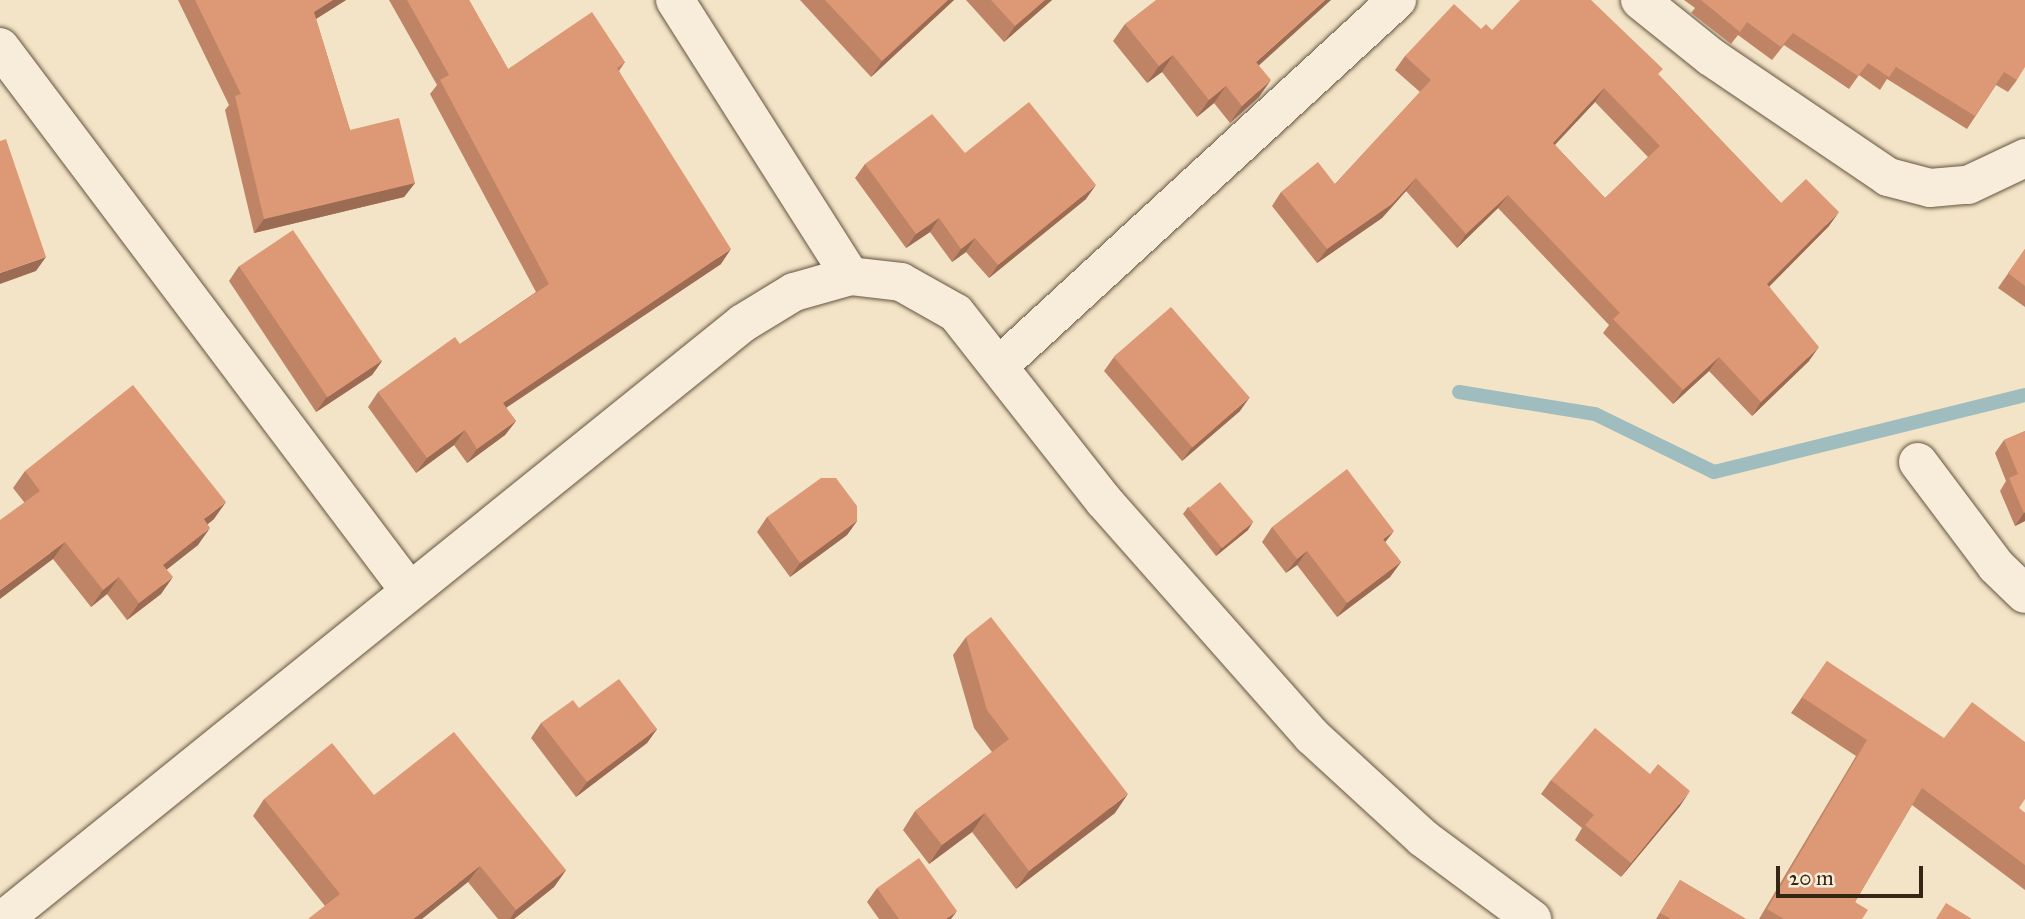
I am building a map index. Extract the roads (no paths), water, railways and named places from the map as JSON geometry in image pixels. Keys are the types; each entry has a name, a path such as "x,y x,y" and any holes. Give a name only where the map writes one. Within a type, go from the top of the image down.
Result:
{"street":[{"path":"675,0 850,276"},
{"path":"1001,364 1397,0"},
{"path":"1640,0 1711,57 1888,177 1930,188 1968,185 2025,158"},
{"path":"0,47 408,589"},
{"path":"4,919 408,589 743,323 794,292 850,276 901,282 956,313 1001,364 1104,501 1312,736 1423,838 1532,919"},
{"path":"1917,462 1996,566 2025,594"}],"waterway":[{"path":"1459,392 1595,414 1714,472 2025,395"}]}
